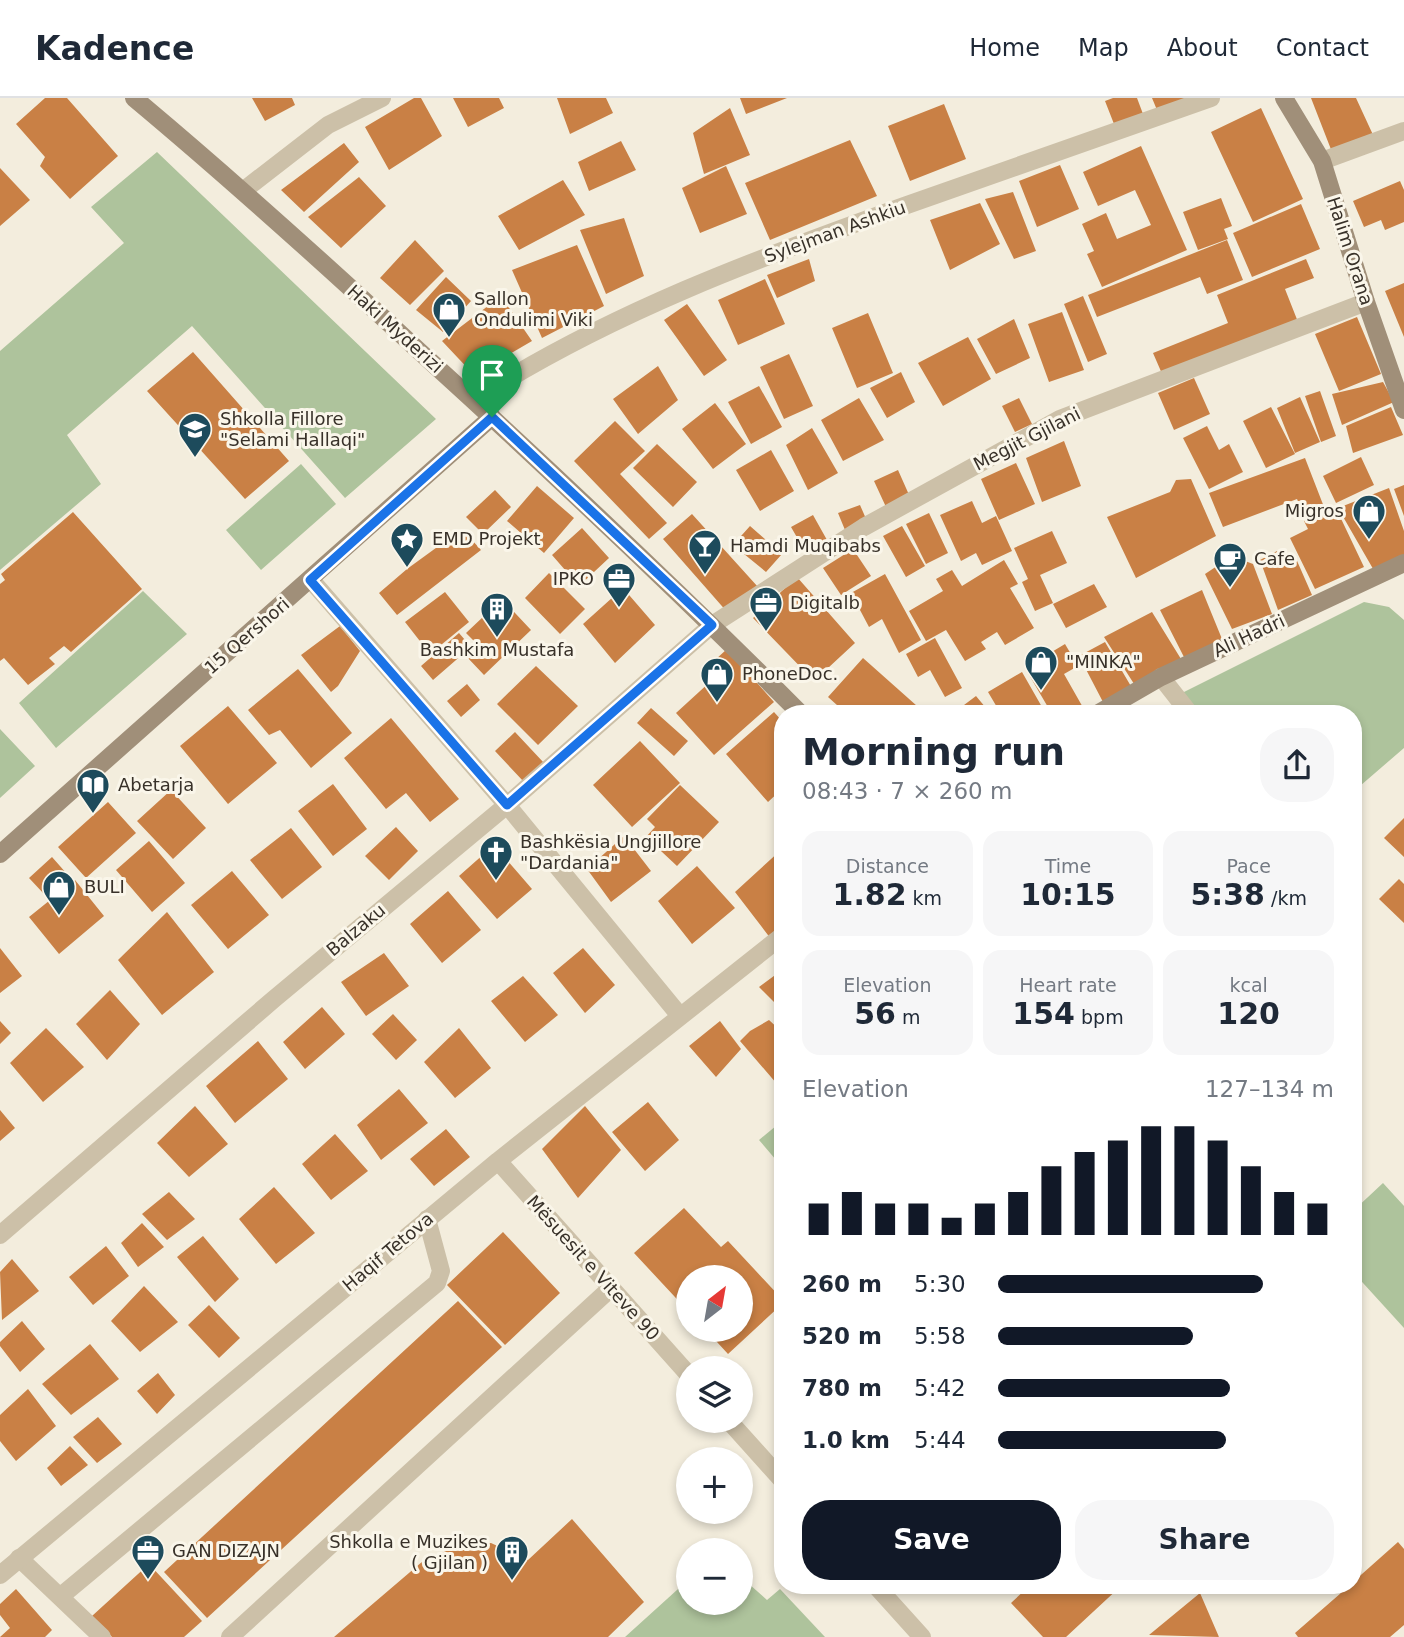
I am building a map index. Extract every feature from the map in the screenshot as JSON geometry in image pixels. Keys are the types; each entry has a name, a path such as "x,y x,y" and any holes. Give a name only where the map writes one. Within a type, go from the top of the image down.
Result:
{"street":[{"path":"244,190 328,125 382,98"},
{"name":"Sylejman Ashkiu","path":"474,400 512,376 618,320 711,278 799,243 1211,98"},
{"name":"Halim Orana","path":"1284,98 1322,162 1366,302 1404,410"},
{"name":"Haki Myderizi","path":"138,99 244,190 474,400 712,625 791,705"},
{"path":"1322,162 1404,131"},
{"name":"Megjit Gjilani","path":"712,625 864,527 1060,419 1366,302"},
{"name":"15 Qershori","path":"0,854 492,417"},
{"name":"Ali Hadri","path":"1113,705 1161,677 1404,564"},
{"path":"310,580 507,805 680,1016"},
{"name":"Balzaku","path":"0,1235 285,990 507,805 712,625"},
{"path":"1161,677 1183,705"},
{"name":"Haqif Tetova","path":"0,1575 427,1219 774,942"},
{"name":"Mësuesit e Viteve 90","path":"498,1161 676,1361"},
{"path":"61,1596 437,1283 441,1270 440,1262 427,1219"},
{"path":"230,1637 611,1288"},
{"path":"740,1433 774,1471"},
{"path":"19,1558 102,1637"},
{"path":"883,1594 922,1637"}],"green space":[{"path":"157,152 436,419 345,498 192,326 67,435 101,484 0,570 0,351 124,243 91,207"},
{"path":"301,464 336,504 261,570 226,530"},
{"path":"143,591 187,634 56,748 19,703"},
{"path":"1364,602 1389,607 1404,620 1404,748 1362,784 1362,705 1186,705 1178,695"},
{"path":"0,729 35,766 0,798"},
{"path":"774,1128 774,1158 759,1140"},
{"path":"1383,1183 1404,1206 1404,1328 1362,1282 1362,1203"},
{"path":"753,1588 767,1600 774,1594 785,1594 825,1637 625,1637 676,1591 676,1615 753,1615"}],"building":[{"path":"45,98 67,98 118,156 70,199 40,166 45,157 16,124"},
{"path":"252,98 292,98 295,105 265,121"},
{"path":"414,98 421,98 442,136 389,170 365,127"},
{"path":"453,98 499,98 504,108 468,127"},
{"path":"557,98 606,98 613,113 570,134"},
{"path":"740,98 787,98 746,114"},
{"path":"1113,98 1137,98 1143,114 1114,124 1105,101"},
{"path":"1152,98 1187,98 1157,110"},
{"path":"1311,98 1356,98 1374,137 1332,152"},
{"path":"944,104 966,159 910,181 888,126"},
{"path":"730,108 750,155 704,174 693,133"},
{"path":"1261,108 1303,199 1253,222 1211,132"},
{"path":"850,140 877,196 770,240 745,183"},
{"path":"621,141 636,170 589,191 578,162"},
{"path":"344,143 359,162 304,212 281,190"},
{"path":"1141,146 1187,250 1102,287 1087,254 1094,251 1082,224 1106,213 1117,239 1151,225 1135,190 1098,206 1083,172"},
{"path":"1060,165 1079,209 1037,227 1019,181"},
{"path":"726,166 747,214 700,233 682,188"},
{"path":"0,168 30,200 0,226"},
{"path":"359,177 386,206 341,248 308,217"},
{"path":"563,180 585,215 519,250 498,216"},
{"path":"1400,181 1404,190 1404,222 1385,230 1381,220 1364,227 1353,201"},
{"path":"1013,192 1036,251 1014,259 985,199"},
{"path":"1221,198 1232,226 1224,229 1228,239 1198,250 1183,212"},
{"path":"980,203 1000,244 950,270 930,220"},
{"path":"1301,204 1320,249 1252,277 1233,233"},
{"path":"624,218 644,276 606,294 580,230"},
{"path":"415,240 444,271 410,305 380,278"},
{"path":"1227,240 1243,280 1207,294 1200,277 1097,317 1088,295"},
{"path":"577,245 604,306 542,338 512,270"},
{"path":"809,259 815,281 777,298 767,275"},
{"path":"1306,259 1314,278 1285,289 1298,322 1163,376 1153,353 1228,323 1217,295"},
{"path":"446,277 471,301 443,332 416,310"},
{"path":"765,279 785,324 738,345 718,300"},
{"path":"1404,283 1404,337 1385,291"},
{"path":"501,296 532,341 474,375 442,341"},
{"path":"1083,296 1107,354 1088,362 1064,304"},
{"path":"687,304 727,360 704,376 664,320"},
{"path":"1062,312 1084,370 1049,382 1028,324"},
{"path":"868,313 893,373 857,388 832,328"},
{"path":"1357,317 1381,374 1339,391 1315,334"},
{"path":"1014,319 1030,358 996,374 977,339"},
{"path":"968,337 991,379 943,406 918,363"},
{"name":"Shkolla Fillore \"Selami Hallaqi\"","path":"193,352 289,461 245,499 147,391"},
{"path":"789,354 813,406 784,419 760,367"},
{"path":"658,366 678,400 638,434 613,399"},
{"path":"901,372 915,402 887,418 870,388"},
{"path":"1194,378 1210,414 1174,430 1158,393"},
{"path":"1383,382 1394,402 1342,425 1332,394"},
{"path":"759,386 782,427 751,444 728,402"},
{"path":"1320,391 1336,436 1321,442 1305,396"},
{"path":"1300,397 1320,442 1295,453 1277,408"},
{"path":"859,398 884,440 843,461 821,420"},
{"path":"1019,398 1032,424 1015,432 1002,406"},
{"path":"715,403 746,444 713,469 682,429"},
{"path":"1271,407 1295,454 1266,468 1243,421"},
{"path":"1391,407 1403,435 1353,453 1346,426"},
{"path":"615,421 645,451 620,474 667,523 649,539 574,461"},
{"path":"1207,426 1219,450 1229,444 1243,472 1209,489 1183,438"},
{"path":"812,428 838,473 808,490 786,445"},
{"path":"1064,441 1081,486 1042,502 1026,458"},
{"path":"657,444 697,482 673,507 633,468"},
{"path":"771,450 794,491 760,511 736,470"},
{"path":"1361,457 1374,485 1336,503 1323,476"},
{"path":"1305,458 1324,507 1304,515 1297,499 1223,527 1209,493"},
{"path":"1016,463 1035,504 999,520 981,479"},
{"path":"898,470 910,497 886,507 874,481"},
{"path":"1191,479 1216,536 1136,578 1107,517 1170,492 1176,480"},
{"path":"1404,485 1404,516 1394,489"},
{"path":"537,486 574,518 544,553 507,521"},
{"path":"1389,488 1404,531 1404,558 1376,574 1338,508"},
{"path":"495,490 511,507 483,534 466,517"},
{"path":"972,501 982,523 996,516 1012,551 982,565 976,553 961,561 940,515"},
{"path":"860,505 867,521 845,530 838,513"},
{"path":"1335,506 1364,567 1315,589 1290,538 1308,529 1304,521"},
{"path":"73,512 142,589 71,652 64,646 49,658 55,664 28,685 4,658 0,661 0,584 5,580 1,574"},
{"path":"929,513 948,553 926,564 906,524"},
{"path":"692,514 758,587 728,613 663,539"},
{"path":"813,515 827,540 806,553 791,527"},
{"path":"750,526 782,554 766,572 733,545"},
{"path":"902,526 925,566 906,577 883,536"},
{"path":"582,528 609,558 579,586 552,555"},
{"path":"462,529 481,550 397,615 379,593"},
{"path":"1052,531 1067,563 1040,575 1053,603 1035,611 1022,582 1028,579 1014,548"},
{"path":"853,549 871,576 841,595 823,568"},
{"path":"1277,551 1294,554 1312,595 1278,610 1260,560"},
{"path":"1232,556 1253,564 1272,614 1232,629 1205,574"},
{"path":"1004,560 1018,584 1010,588 1034,628 1005,645 997,632 981,642 986,649 965,661 946,630 926,641 909,611 943,591 936,579 952,570 962,586"},
{"path":"549,573 585,609 560,634 525,598"},
{"path":"885,574 921,640 899,653 882,619 869,627 851,593"},
{"path":"797,577 855,643 814,681 753,618"},
{"path":"1094,584 1107,607 1066,628 1053,604"},
{"path":"623,588 655,625 615,663 583,624"},
{"path":"1202,590 1222,639 1186,661 1160,610"},
{"path":"445,592 469,622 430,654 405,622"},
{"name":"Bashkim Mustafa","path":"502,599 531,630 484,675 466,656 478,645 466,633"},
{"path":"1152,612 1181,659 1136,687 1104,637"},
{"path":"340,626 360,651 338,686 331,692 301,655"},
{"path":"459,633 471,647 433,680 421,666"},
{"path":"935,638 962,688 945,697 930,670 918,677 906,654"},
{"path":"1105,642 1132,688 1103,702 1079,656"},
{"path":"1065,644 1078,666 1064,674 1082,705 1047,705 1025,668"},
{"path":"727,649 774,702 714,755 676,713 711,681 703,671"},
{"path":"863,658 916,705 837,705 828,697"},
{"path":"536,666 578,706 538,745 497,704"},
{"path":"298,669 352,733 311,768 280,730 269,735 248,710"},
{"path":"1022,672 1041,705 996,705 988,692"},
{"path":"467,684 480,700 461,717 447,701"},
{"path":"976,696 984,705 964,705"},
{"path":"228,706 277,763 228,804 180,746"},
{"path":"651,708 688,741 674,756 637,723"},
{"path":"774,712 774,796 768,802 726,754"},
{"path":"391,718 459,799 430,822 406,793 386,809 344,758"},
{"path":"515,732 544,763 524,782 495,751"},
{"path":"640,741 680,783 632,827 593,785"},
{"path":"333,784 367,829 333,856 298,811"},
{"path":"680,785 719,822 677,866 646,837 655,827 647,819"},
{"path":"171,790 206,828 173,859 137,821"},
{"path":"108,802 136,833 86,878 58,847"},
{"path":"1404,818 1404,857 1384,838"},
{"path":"396,827 418,851 389,880 365,856"},
{"path":"291,828 322,867 282,899 250,860"},
{"path":"624,836 651,871 611,902 587,869"},
{"path":"149,841 185,883 152,912 116,870"},
{"name":"Bashkësia Ungjillore \"Dardania\"","path":"494,845 532,889 497,919 459,876"},
{"path":"774,856 774,936 771,939 735,892"},
{"path":"52,857 67,874 44,894 29,878"},
{"path":"697,866 735,908 692,944 658,901"},
{"path":"232,871 269,915 228,949 191,905"},
{"path":"1399,879 1404,884 1404,923 1379,899"},
{"path":"75,880 104,916 59,954 29,917"},
{"path":"448,891 481,930 442,963 410,924"},
{"path":"167,912 214,972 162,1015 118,960"},
{"path":"0,948 22,976 0,993"},
{"path":"583,948 615,985 585,1013 553,973"},
{"path":"384,953 409,986 366,1016 341,982"},
{"path":"523,976 558,1015 525,1042 491,1001"},
{"path":"774,976 774,1002 759,987"},
{"path":"110,990 140,1024 107,1060 76,1024"},
{"path":"322,1007 345,1034 305,1069 283,1042"},
{"path":"393,1014 417,1040 396,1060 372,1034"},
{"path":"769,1020 774,1025 774,1081 740,1041 750,1031"},
{"path":"0,1021 11,1033 0,1044"},
{"path":"720,1021 741,1049 716,1077 689,1046"},
{"path":"46,1028 84,1067 43,1102 10,1063"},
{"path":"459,1028 491,1068 455,1098 424,1062"},
{"path":"258,1041 288,1079 235,1123 206,1086"},
{"path":"399,1089 428,1123 381,1160 357,1125"},
{"path":"648,1102 679,1140 645,1171 612,1132"},
{"path":"195,1106 228,1144 189,1177 157,1143"},
{"path":"585,1106 621,1150 578,1198 542,1149"},
{"path":"0,1110 15,1128 0,1141"},
{"path":"446,1129 470,1157 434,1186 410,1159"},
{"path":"335,1134 368,1171 331,1200 302,1164"},
{"path":"274,1187 315,1233 276,1264 239,1219"},
{"path":"169,1192 195,1219 167,1240 142,1214"},
{"path":"684,1208 721,1247 728,1241 750,1265 676,1265 676,1298 634,1253"},
{"path":"142,1223 164,1247 138,1267 121,1243"},
{"path":"503,1232 560,1293 505,1345 447,1285"},
{"path":"203,1236 239,1279 215,1302 177,1257"},
{"path":"106,1246 129,1276 93,1305 69,1277"},
{"path":"12,1259 39,1291 2,1320 0,1272"},
{"path":"753,1268 774,1290 774,1311 753,1331"},
{"path":"144,1286 178,1322 140,1352 111,1321"},
{"path":"458,1301 502,1347 207,1618 164,1572"},
{"path":"209,1305 240,1338 219,1358 188,1325"},
{"path":"22,1321 45,1349 20,1372 0,1346 0,1342"},
{"path":"717,1342 741,1342 728,1354"},
{"path":"90,1344 119,1379 71,1415 42,1384"},
{"path":"158,1373 175,1395 157,1414 137,1391"},
{"path":"28,1389 56,1426 16,1461 0,1441 0,1415"},
{"path":"98,1417 122,1444 97,1463 73,1437"},
{"path":"70,1446 88,1465 61,1486 47,1468"},
{"name":"Shkolla e Muzikes ( Gjilan )","path":"572,1519 644,1602 608,1637 334,1637 423,1561 458,1546 491,1543 528,1560"},
{"path":"1398,1542 1404,1549 1404,1625 1390,1637 1298,1637 1295,1633 1340,1594 1362,1594 1362,1574"},
{"path":"149,1564 202,1621 184,1637 112,1637 92,1616"},
{"path":"16,1589 52,1630 45,1637 0,1637 10,1628 0,1615 0,1604"},
{"path":"1021,1594 1112,1594 1066,1637 1043,1637 1011,1603"},
{"path":"1200,1594 1219,1637 1149,1635"}],"place":[{"name":"Sallon Ondulimi Viki","path":"449,339"},
{"name":"Shkolla Fillore \"Selami Hallaqi\"","path":"195,459"},
{"name":"Migros","path":"1369,541"},
{"name":"EMD Projekt","path":"407,569"},
{"name":"Hamdi Muqibabs","path":"705,576"},
{"name":"Cafe","path":"1230,589"},
{"name":"IPKO","path":"619,609"},
{"name":"Digitalb","path":"766,633"},
{"name":"Bashkim Mustafa","path":"497,639"},
{"name":"\"MINKA\"","path":"1041,692"},
{"name":"PhoneDoc.","path":"717,704"},
{"name":"Abetarja","path":"93,815"},
{"name":"Bashkësia Ungjillore \"Dardania\"","path":"496,882"},
{"name":"BULI","path":"59,917"},
{"name":"GAN DIZAJN","path":"148,1581"},
{"name":"Shkolla e Muzikes ( Gjilan )","path":"512,1582"}],"route":[{"path":"492,417 712,625 507,805 310,580 492,417"}]}
